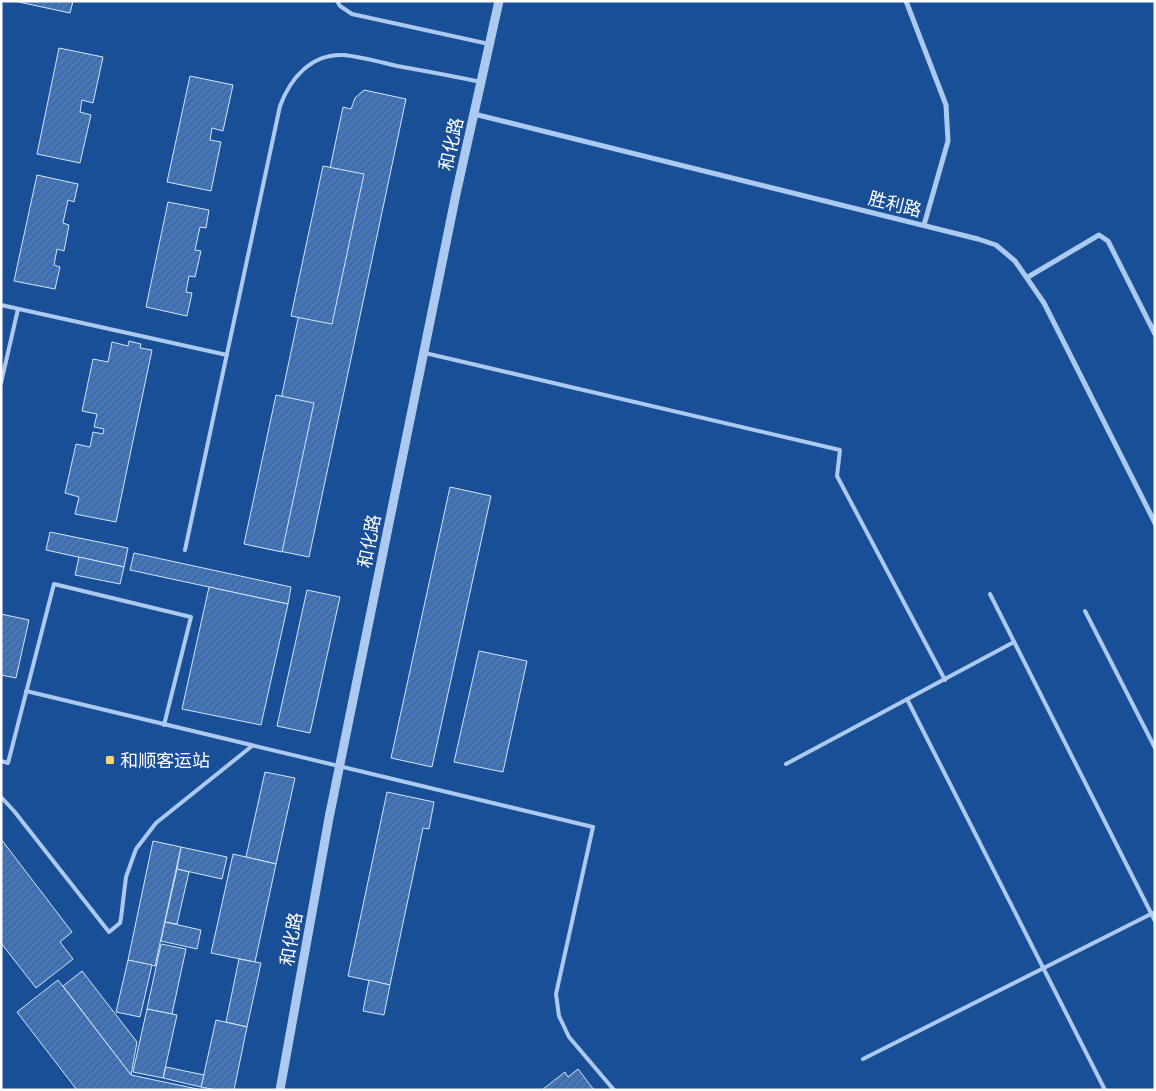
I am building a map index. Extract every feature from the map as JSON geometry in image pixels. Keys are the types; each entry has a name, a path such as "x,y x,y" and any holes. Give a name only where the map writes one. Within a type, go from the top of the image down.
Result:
{"street":[{"name":"和化路","path":"280,1090 340,767 424,353 499,1"},
{"path":"906,1 946,105 948,140 924,225"},
{"name":"胜利路","path":"474,114 978,238 996,245 1015,261 1028,277 1044,303 1155,523"},
{"path":"1028,277 1099,235 1108,241 1155,334"}],"lane":[{"path":"336,1 352,14 489,44"},
{"path":"185,550 284,93 303,68 317,61 343,55 481,82"},
{"path":"1,305 227,355"},
{"path":"1,383 18,309"},
{"path":"424,353 840,450 837,476 945,680"},
{"path":"1,762 8,763 54,584 191,617 164,725"},
{"path":"990,594 1153,913 1155,921"},
{"path":"1085,611 1155,748"},
{"path":"786,764 1014,642"},
{"path":"26,691 593,827 556,994 558,1016 568,1037 614,1090"},
{"path":"907,700 1105,1090"},
{"path":"1,797 109,932 120,923 122,918 126,878 136,849 156,823 252,746"},
{"path":"863,1059 1153,913"}],"building":[{"path":"14,1 73,1 70,13"},
{"path":"59,48 103,57 93,103 82,100 80,112 91,115 80,163 37,154"},
{"path":"190,76 233,85 223,131 212,128 210,140 221,142 211,191 167,182"},
{"path":"364,90 406,99 309,557 250,545 343,107 351,109 355,98"},
{"path":"323,166 364,174 332,324 291,316"},
{"path":"37,175 78,184 74,202 68,200 63,223 69,225 64,251 57,249 54,265 60,267 55,289 14,281"},
{"path":"168,202 209,210 206,228 200,227 195,250 201,251 195,277 189,276 186,292 192,293 187,316 146,307"},
{"path":"129,341 141,344 140,348 152,350 116,522 75,514 79,497 65,493 76,444 90,447 93,432 103,434 104,429 94,427 97,414 82,411 93,359 108,362 112,342 128,346"},
{"path":"276,395 314,403 282,552 244,544"},
{"path":"450,487 491,496 432,767 391,758"},
{"path":"50,532 128,548 124,567 46,550"},
{"path":"134,553 291,587 288,604 130,570"},
{"path":"79,557 124,567 120,584 75,575"},
{"path":"209,587 288,604 261,725 182,709"},
{"path":"307,590 340,597 310,733 277,726"},
{"path":"1,614 29,620 16,678 1,675"},
{"path":"479,651 527,661 503,772 454,762"},
{"path":"265,772 295,778 276,864 246,857"},
{"path":"387,792 434,802 429,829 423,828 390,985 348,976"},
{"path":"1,839 72,932 60,942 73,959 36,988 1,943"},
{"path":"153,841 181,847 155,966 128,960"},
{"path":"181,847 227,857 222,879 177,869"},
{"path":"233,854 276,864 255,962 211,953"},
{"path":"177,869 189,872 177,924 165,922"},
{"path":"165,922 201,930 197,949 161,941"},
{"path":"161,944 186,949 172,1014 147,1009"},
{"path":"239,959 261,963 247,1027 226,1022"},
{"path":"128,960 152,965 140,1017 116,1012"},
{"path":"82,971 137,1042 131,1075 63,986"},
{"path":"58,980 131,1075 202,1090 77,1090 17,1012"},
{"path":"369,980 390,985 384,1015 363,1011"},
{"path":"147,1009 177,1015 163,1078 133,1072"},
{"path":"216,1020 247,1027 234,1090 216,1090 201,1087"},
{"path":"166,1067 204,1075 201,1087 163,1078"},
{"path":"578,1069 594,1090 542,1090 565,1072 568,1077"}],"place":[{"name":"和顺客运站","path":"110,760"}]}
